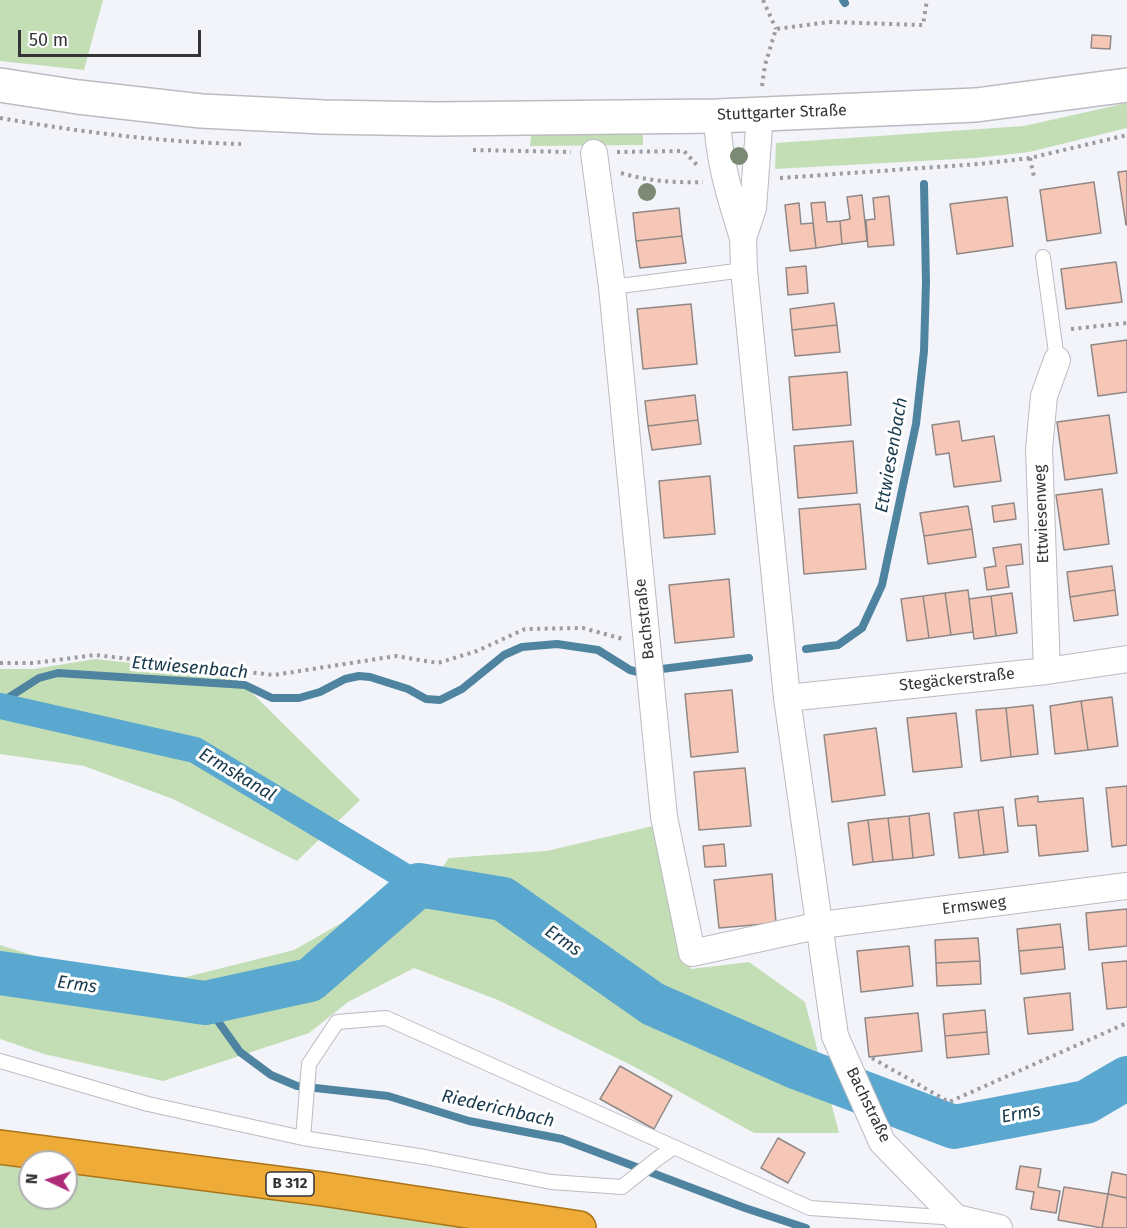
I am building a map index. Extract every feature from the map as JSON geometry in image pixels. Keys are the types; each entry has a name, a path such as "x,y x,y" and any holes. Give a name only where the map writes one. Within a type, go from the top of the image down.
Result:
{"highway":[{"name":"B 312","path":"0,1147 312,1187 579,1228"}],"street":[{"name":"Stuttgarter Straße","path":"0,85 78,97 201,111 324,117 436,119 717,116 976,105 1127,85"},
{"name":"Bachstraße","path":"743,238 766,179 760,114"},
{"name":"Bachstraße","path":"717,116 717,136 725,182 743,238 744,270 787,698 836,1036 882,1142 956,1218"},
{"name":"Bachstraße","path":"596,158 612,287 664,817 692,953 821,925"},
{"name":"Ettwiesenweg","path":"1047,671 1039,449 1044,396 1057,360"},
{"name":"Stegäckerstraße","path":"787,698 1047,671 1127,659"},
{"name":"Ermsweg","path":"821,925 1127,886"},
{"path":"956,1218 999,1228"}],"lane":[{"path":"1043,257 1057,360"},
{"path":"612,287 744,270"},
{"path":"303,1138 309,1065 337,1022 386,1018 810,1208 956,1218"},
{"path":"0,1061 148,1104 303,1138 425,1157 551,1182 622,1187 674,1147"}],"path":[{"path":"760,114 765,65 776,29 763,0"},
{"path":"776,29 829,22 923,25 927,0"},
{"path":"0,118 61,129 160,140"},
{"path":"766,179 979,164 1030,158 1127,135"},
{"path":"596,158 684,151 700,171"},
{"path":"596,158 628,175 656,181 706,182 703,177"},
{"path":"1030,158 1034,177"},
{"path":"1054,330 1127,323"},
{"path":"0,663 34,663 95,655 274,675 396,656 438,663 477,651 525,629 583,628 648,649"},
{"path":"836,1036 949,1102 1127,1023"}],"green space":[{"path":"0,0 103,0 84,70 0,61"},
{"path":"1127,103 1127,128 1029,152 976,158 775,169 776,143 1024,126"},
{"path":"531,135 643,135 643,145 530,146"},
{"path":"95,659 233,674 360,800 297,861 173,799 84,766 0,754 0,669 34,669"},
{"path":"661,824 691,969 749,962 805,1002 839,1133 754,1133 635,1067 498,1000 414,968 348,1002 309,1033 163,1081 44,1054 0,1039 0,945 89,973 186,977 294,950 366,909 407,919 449,858 547,851"},
{"path":"0,1162 18,1164 18,1210 78,1210 78,1173 469,1228 0,1228"}],"building":[{"path":"1092,35 1111,36 1110,49 1091,48"},
{"path":"1127,171 1127,225 1126,225 1118,172"},
{"path":"1094,182 1101,233 1047,241 1040,190"},
{"path":"862,195 867,241 842,244 840,221 850,219 847,197"},
{"path":"889,196 894,245 868,247 866,220 875,219 873,198"},
{"path":"1007,197 1013,246 957,254 950,204"},
{"path":"825,202 827,222 840,221 842,244 816,248 811,203"},
{"path":"799,203 801,224 813,223 816,248 790,251 785,205"},
{"path":"679,208 682,236 636,241 633,213"},
{"path":"682,236 686,263 640,268 636,241"},
{"path":"1116,262 1122,302 1066,309 1061,269"},
{"path":"806,266 808,293 788,295 786,268"},
{"path":"834,303 837,325 792,330 790,309"},
{"path":"691,304 697,364 643,369 637,309"},
{"path":"837,325 840,352 795,356 792,330"},
{"path":"1127,340 1127,392 1098,396 1091,345"},
{"path":"847,372 851,425 793,430 789,377"},
{"path":"695,395 698,420 648,426 645,401"},
{"path":"1109,415 1117,473 1065,480 1057,422"},
{"path":"698,420 701,444 652,450 648,426"},
{"path":"959,421 962,441 994,436 1001,481 954,487 949,453 936,455 932,425"},
{"path":"853,441 857,493 798,498 794,446"},
{"path":"710,476 715,534 664,538 659,481"},
{"path":"1102,489 1109,544 1064,550 1056,495"},
{"path":"1014,503 1016,519 994,522 992,506"},
{"path":"860,504 866,569 804,574 799,509"},
{"path":"968,506 972,529 924,536 920,513"},
{"path":"972,529 976,557 928,564 924,536"},
{"path":"1021,544 1023,564 1006,566 1009,587 987,590 984,568 996,566 993,548"},
{"path":"1112,566 1115,590 1070,597 1067,572"},
{"path":"729,579 734,637 675,643 669,585"},
{"path":"968,590 973,632 951,635 945,593"},
{"path":"1115,590 1118,615 1074,621 1070,597"},
{"path":"945,593 951,635 929,638 923,596"},
{"path":"1012,593 1017,633 996,636 991,596"},
{"path":"923,596 929,638 907,641 901,599"},
{"path":"991,596 996,636 974,639 969,599"},
{"path":"732,690 738,752 691,757 685,694"},
{"path":"1112,697 1118,746 1088,750 1081,701"},
{"path":"1081,701 1088,750 1055,754 1050,706"},
{"path":"1033,705 1038,754 1011,757 1006,708"},
{"path":"1006,708 1011,757 981,761 976,710"},
{"path":"956,713 962,767 913,772 907,718"},
{"path":"876,728 885,795 832,802 824,735"},
{"path":"745,768 751,826 699,830 694,772"},
{"path":"1127,786 1127,845 1112,847 1106,788"},
{"path":"1038,796 1038,802 1083,798 1088,851 1039,856 1036,825 1018,826 1015,799"},
{"path":"1003,807 1008,852 984,855 978,810"},
{"path":"978,810 984,855 959,858 954,813"},
{"path":"929,813 934,855 913,858 909,816"},
{"path":"909,816 913,858 893,860 888,818"},
{"path":"888,818 893,860 873,862 868,820"},
{"path":"868,820 873,862 853,865 848,823"},
{"path":"724,844 726,866 705,867 703,846"},
{"path":"772,874 776,923 719,928 714,880"},
{"path":"1127,909 1127,946 1089,950 1086,913"},
{"path":"1060,924 1063,947 1019,951 1017,929"},
{"path":"978,938 980,961 936,963 935,940"},
{"path":"909,946 913,986 861,992 857,951"},
{"path":"1063,947 1065,969 1021,974 1019,951"},
{"path":"980,961 981,984 937,986 936,963"},
{"path":"1127,961 1127,1007 1107,1009 1102,963"},
{"path":"1070,993 1073,1030 1028,1034 1024,998"},
{"path":"985,1010 987,1032 945,1036 943,1014"},
{"path":"918,1013 922,1051 869,1057 865,1018"},
{"path":"987,1032 989,1054 947,1058 945,1036"},
{"path":"620,1066 672,1096 654,1129 600,1099"},
{"path":"778,1138 805,1153 788,1183 761,1168"},
{"path":"1020,1166 1041,1169 1038,1187 1060,1191 1056,1213 1031,1209 1034,1192 1016,1189"},
{"path":"1112,1172 1127,1175 1127,1198 1108,1194"},
{"path":"1064,1187 1108,1194 1102,1228 1058,1220"},
{"path":"1108,1194 1127,1198 1127,1228 1102,1228"}],"waterway":[{"name":"Ettwiesenbach","path":"806,649 838,645 862,628 882,585 916,424 924,351 926,282 924,184"},
{"name":"Ettwiesenbach","path":"0,703 39,678 58,673 245,685 272,698 299,698 320,692 345,679 359,676 370,677 408,689 426,699 440,700 462,689 504,655 522,647 557,644 598,650 630,670 638,672 749,658"},
{"name":"Ermskanal","path":"0,706 195,750 419,885"},
{"name":"Erms","path":"0,973 205,1003 310,980 419,885 503,899 653,1004 798,1068 954,1127 1086,1102 1127,1078"},
{"name":"Riederichbach","path":"205,1003 240,1052 271,1075 297,1086 388,1096 469,1121 562,1139 745,1208 806,1228"}]}
